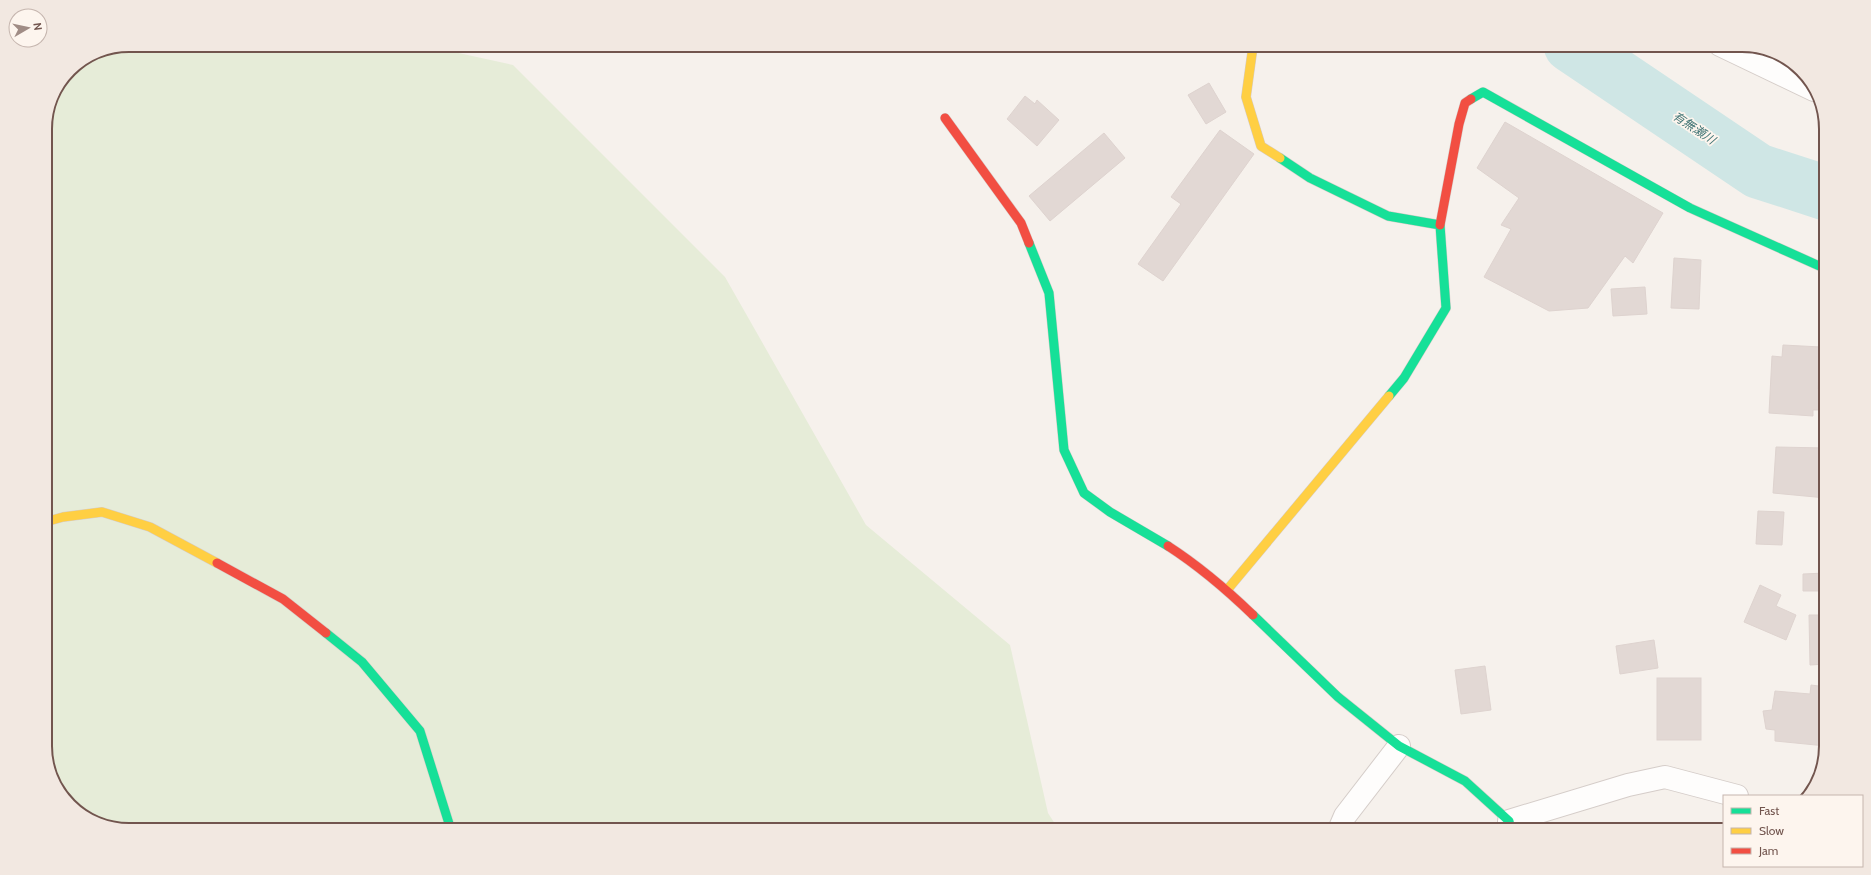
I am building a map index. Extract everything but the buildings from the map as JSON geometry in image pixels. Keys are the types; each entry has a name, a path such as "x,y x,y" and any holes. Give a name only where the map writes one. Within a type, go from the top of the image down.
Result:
{"street":[{"path":"1251,52 1246,97 1261,146 1310,178 1388,216 1440,225"},
{"path":"1735,52 1806,86"},
{"path":"1227,590 1404,378 1446,308 1440,225 1459,124 1465,103 1483,92 1690,208 1819,266"},
{"path":"945,118 1021,223 1049,293 1064,450 1084,494 1110,512 1194,563 1227,590 1338,697 1400,746 1465,781 1508,823"},
{"path":"52,520 63,517 102,512 150,527 283,599 362,662 420,731 449,823"},
{"path":"1343,823 1346,816 1400,746"},
{"path":"1516,823 1628,785 1665,777 1733,795"}],"green space":[{"path":"129,52 454,52 513,65 725,277 866,525 1010,645 1048,813 1054,823 129,823 114,822 91,813 82,807 68,793 62,784 56,771 52,751 52,124 58,100 65,86 78,71 91,62 114,53"}],"waterway":[{"name":"有無瀬川","path":"1581,52 1758,171 1819,191"}],"traffic: fast":[{"path":"1471,99 1483,92 1690,208 1819,266"},
{"path":"1280,158 1310,178 1388,216 1440,225 1446,308 1404,378 1389,396"},
{"path":"1029,243 1049,293 1064,450 1084,493 1110,512 1168,546"},
{"path":"1253,615 1338,697 1399,746 1465,781 1509,823"},
{"path":"326,633 362,662 420,731 449,823"}],"traffic: slow":[{"path":"1252,52 1246,97 1261,146 1280,158"},
{"path":"1227,590 1389,396"},
{"path":"52,520 63,517 102,512 150,527 217,563"}],"traffic: jam":[{"path":"1440,225 1459,124 1465,103 1471,99"},
{"path":"945,118 1021,223 1029,243"},
{"path":"1168,546 1212,578 1253,615"},
{"path":"217,563 283,599 326,633"}]}
